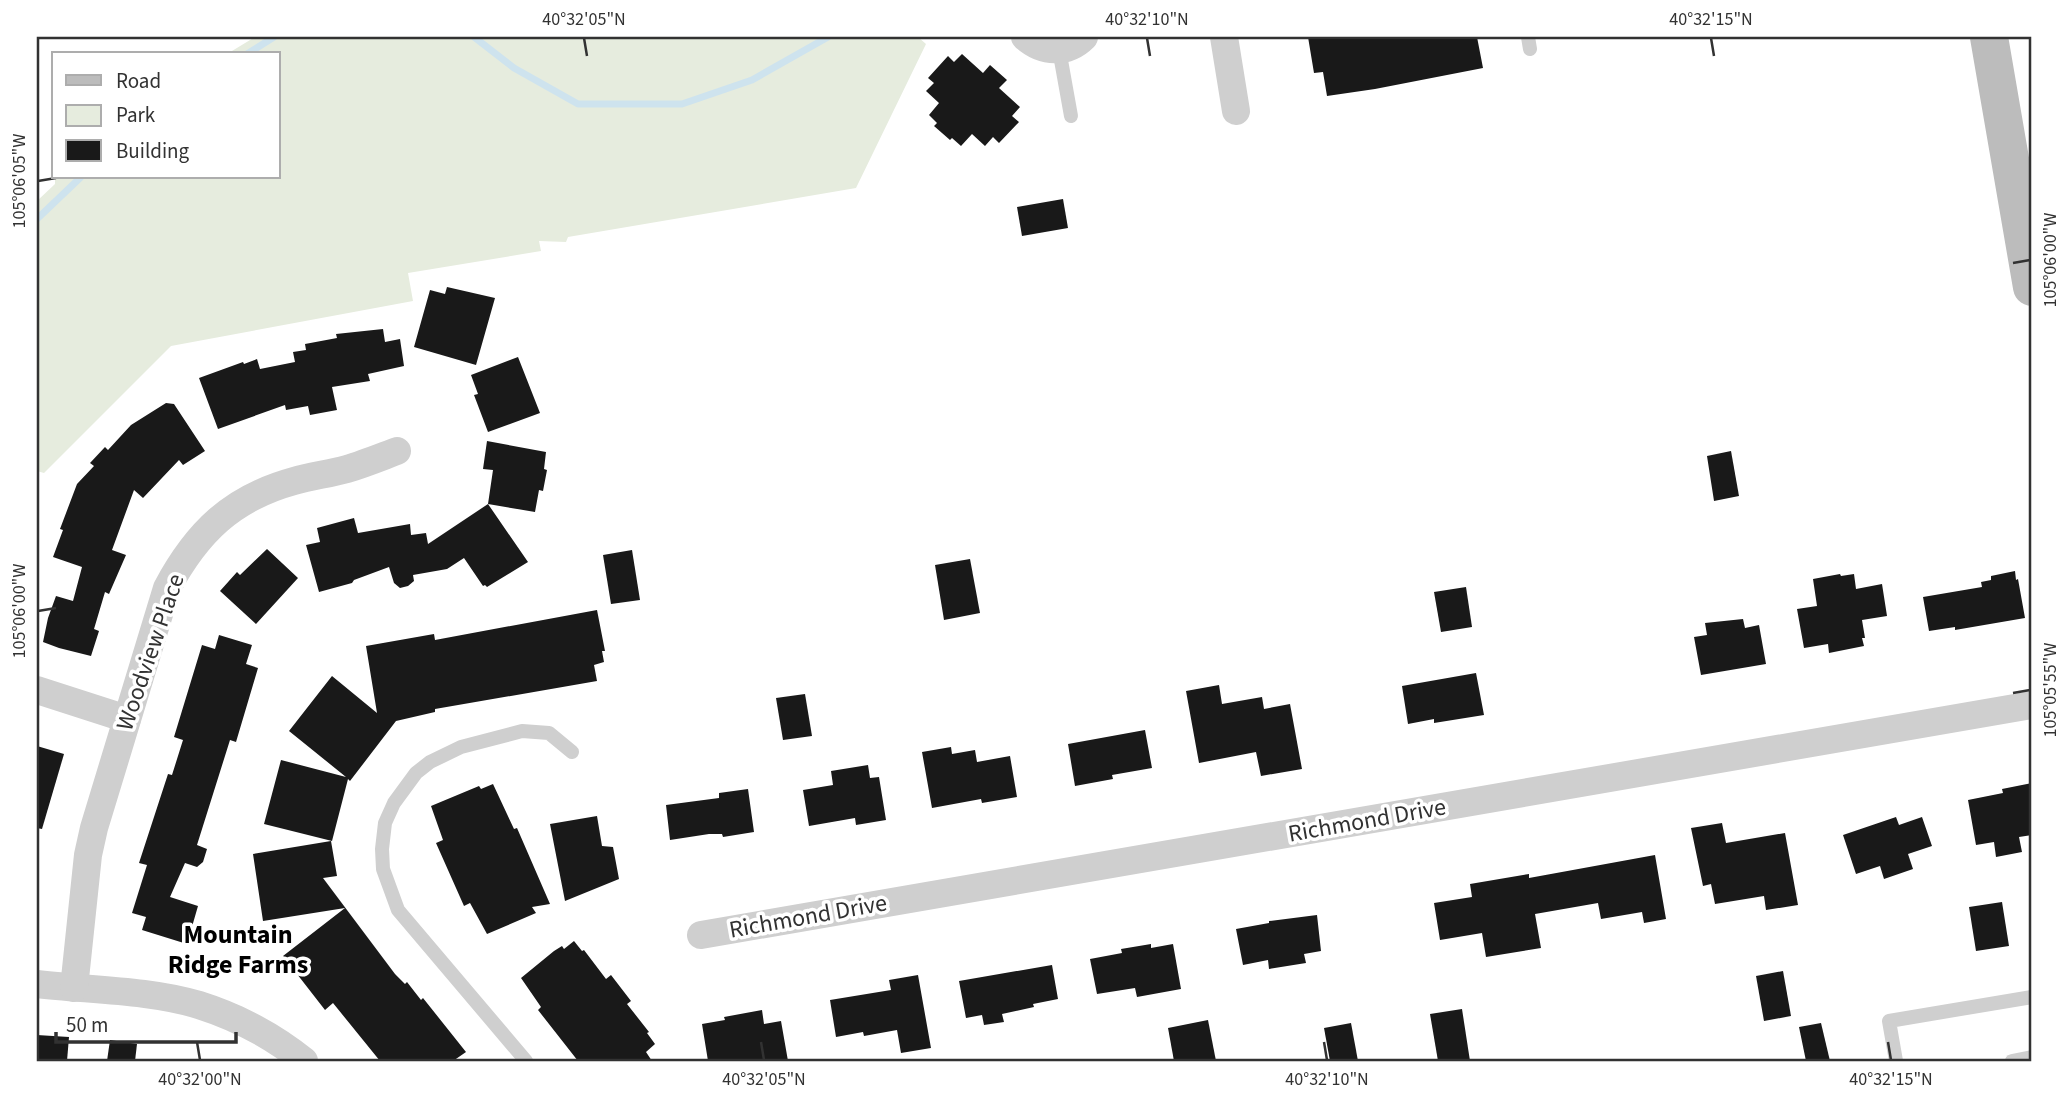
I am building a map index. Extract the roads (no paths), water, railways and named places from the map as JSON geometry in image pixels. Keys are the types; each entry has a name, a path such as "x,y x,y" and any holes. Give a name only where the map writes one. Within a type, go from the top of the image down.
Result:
{"main road":[{"path":"1989,37 2032,287"}],"street":[{"path":"1025,37 1038,47 1072,43"},
{"path":"1224,37 1236,111"},
{"name":"Woodview Place","path":"74,988 88,855 167,588 182,560 217,519 265,490 295,480 346,469 397,451"},
{"path":"37,690 127,719"},
{"name":"Richmond Drive","path":"701,935 2032,705"},
{"path":"37,984 141,995 198,1005 251,1026 304,1061"}],"lane":[{"path":"1071,116 1072,43"},
{"path":"526,1061 398,910 383,869 382,849 386,823 394,803 416,773 430,762 461,747 522,731 548,733 572,752"},
{"path":"1896,1061 1889,1021 2032,997"},
{"path":"2012,1061 2032,1057"}],"waterway":[{"path":"250,52 274,37"},
{"path":"474,37 514,68 578,104 682,104 752,80 828,37"},
{"path":"37,219 80,178"}],"district":[{"name":"Mountain Ridge Farms","path":"238,948"}]}
